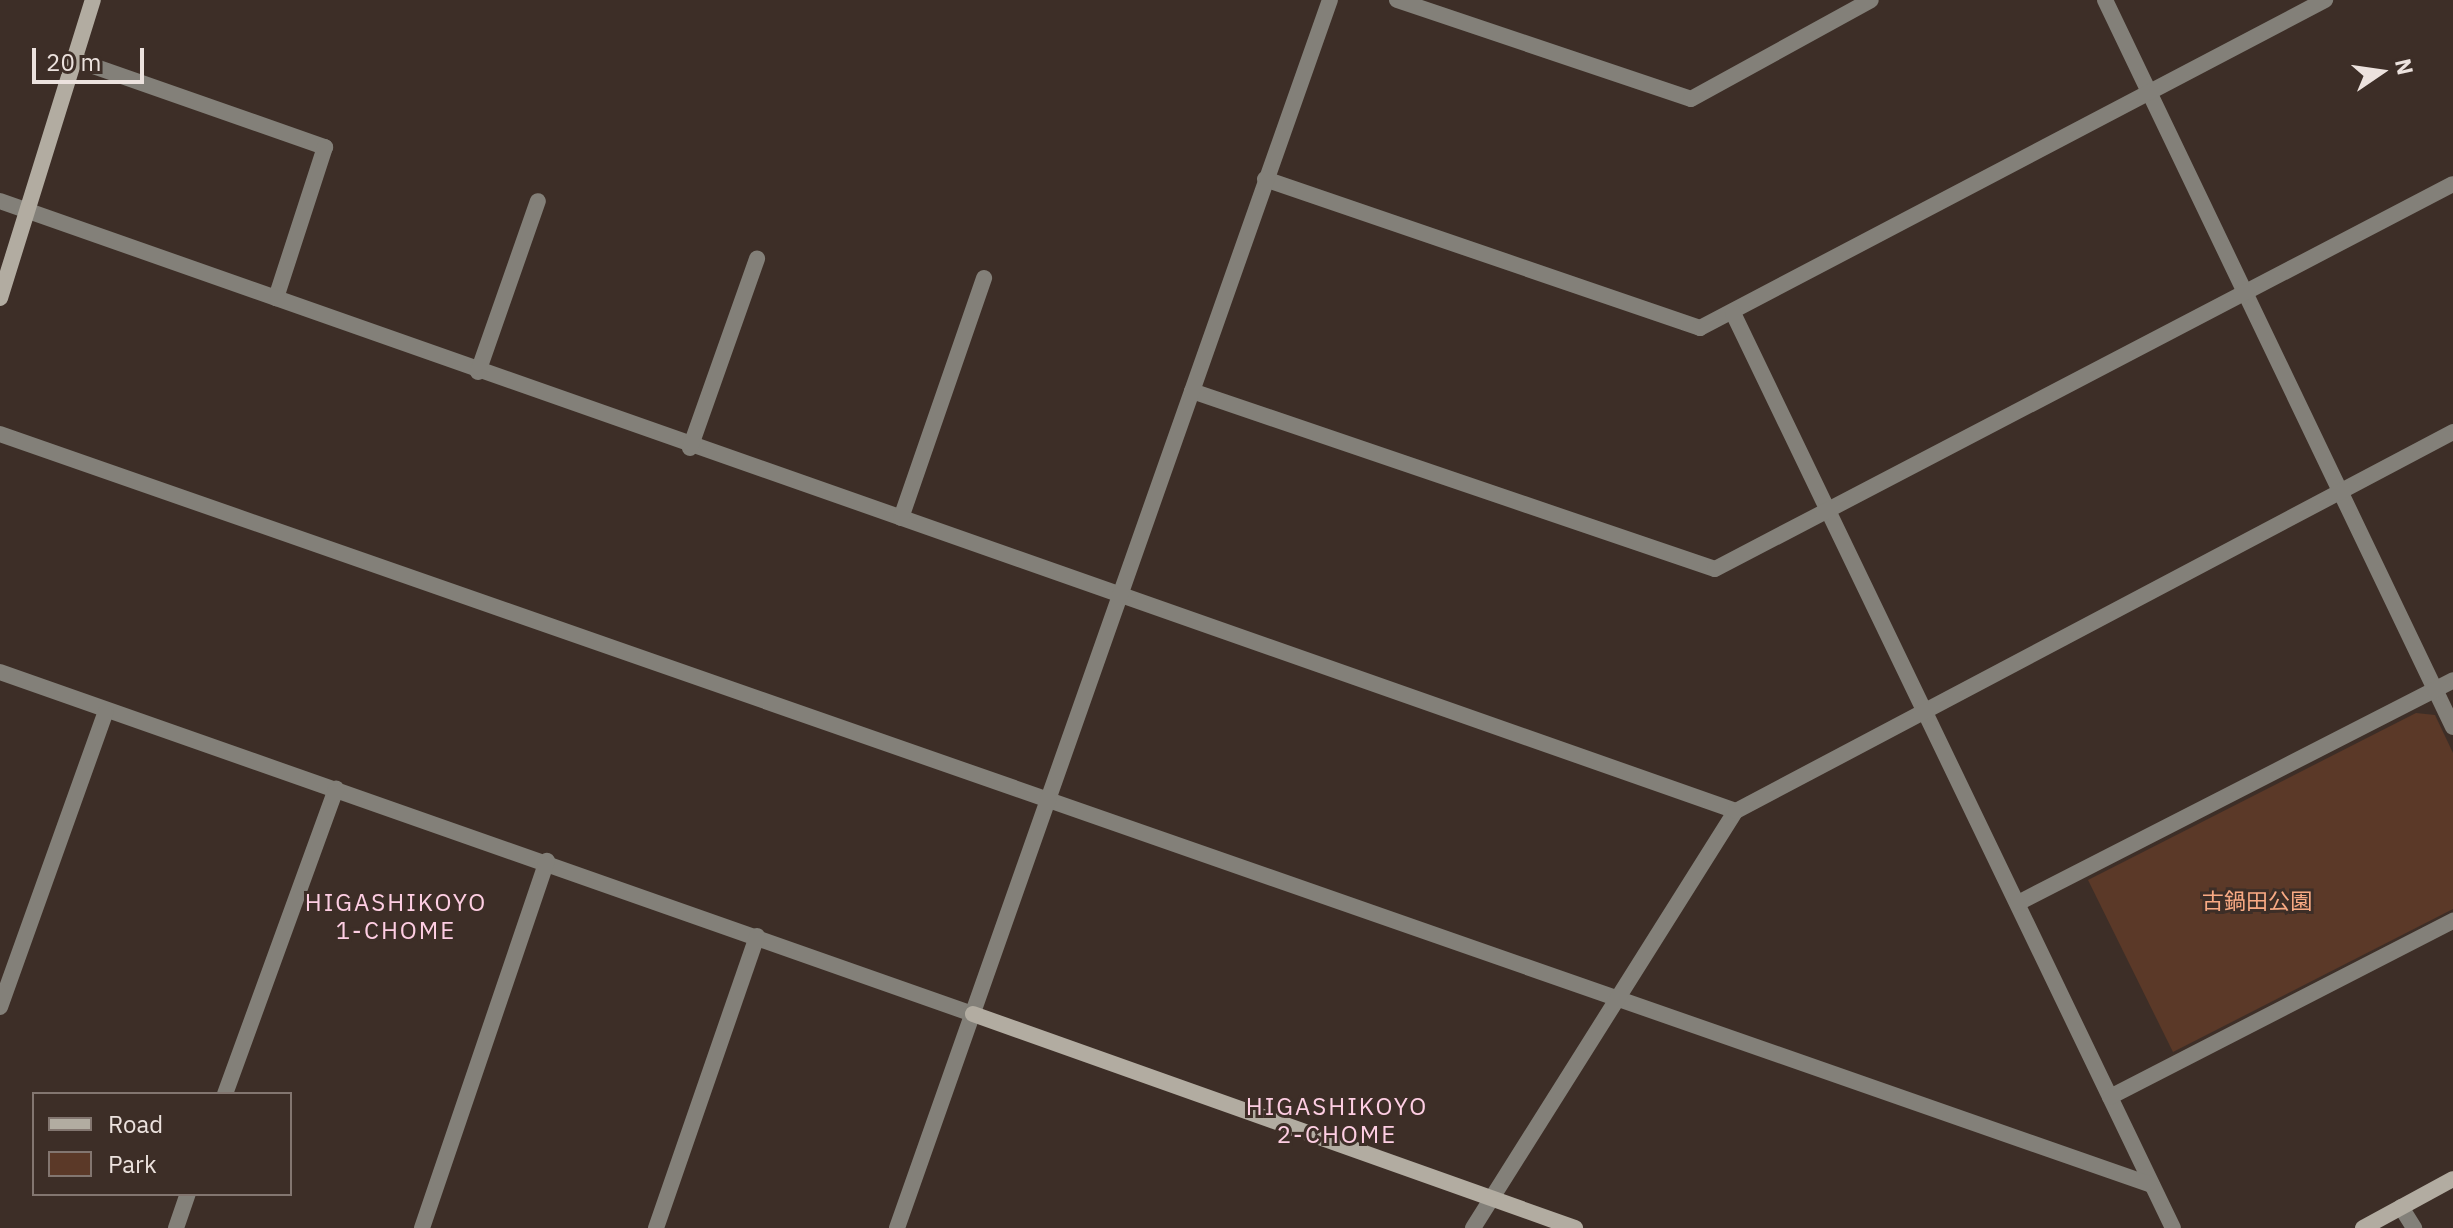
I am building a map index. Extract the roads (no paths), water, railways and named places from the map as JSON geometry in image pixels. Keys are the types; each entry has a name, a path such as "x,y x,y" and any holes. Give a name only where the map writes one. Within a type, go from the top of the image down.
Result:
{"street":[{"path":"0,298 30,212 93,0"},
{"path":"897,1228 1330,0"},
{"path":"1397,0 1691,99 1871,0"},
{"path":"2105,0 2453,727"},
{"path":"1265,179 1700,328 2325,0"},
{"path":"76,60 325,147 276,298"},
{"path":"1192,391 1715,569 2453,184"},
{"path":"0,201 690,448 901,518 1119,598 1736,811"},
{"path":"478,372 538,201"},
{"path":"690,448 757,259"},
{"path":"901,518 984,278"},
{"path":"1733,313 1922,712 2018,903 2173,1228"},
{"path":"1473,1228 1495,1200 1736,811 2453,432"},
{"path":"0,434 2152,1185"},
{"path":"0,672 547,861 1575,1228"},
{"path":"2018,903 2453,680"},
{"path":"0,1007 106,711"},
{"path":"226,1092 336,789"},
{"path":"422,1228 547,861"},
{"path":"2110,1097 2453,921"},
{"path":"656,1228 757,936"},
{"path":"2363,1228 2453,1179"},
{"path":"176,1228 187,1196"},
{"path":"2401,1207 2414,1228"}],"district":[{"name":"HIGASHIKOYO 1-CHOME","path":"396,917"},
{"name":"HIGASHIKOYO 2-CHOME","path":"1337,1121"}],"park label":[{"name":"古鍋田公園","path":"2257,901"}]}
